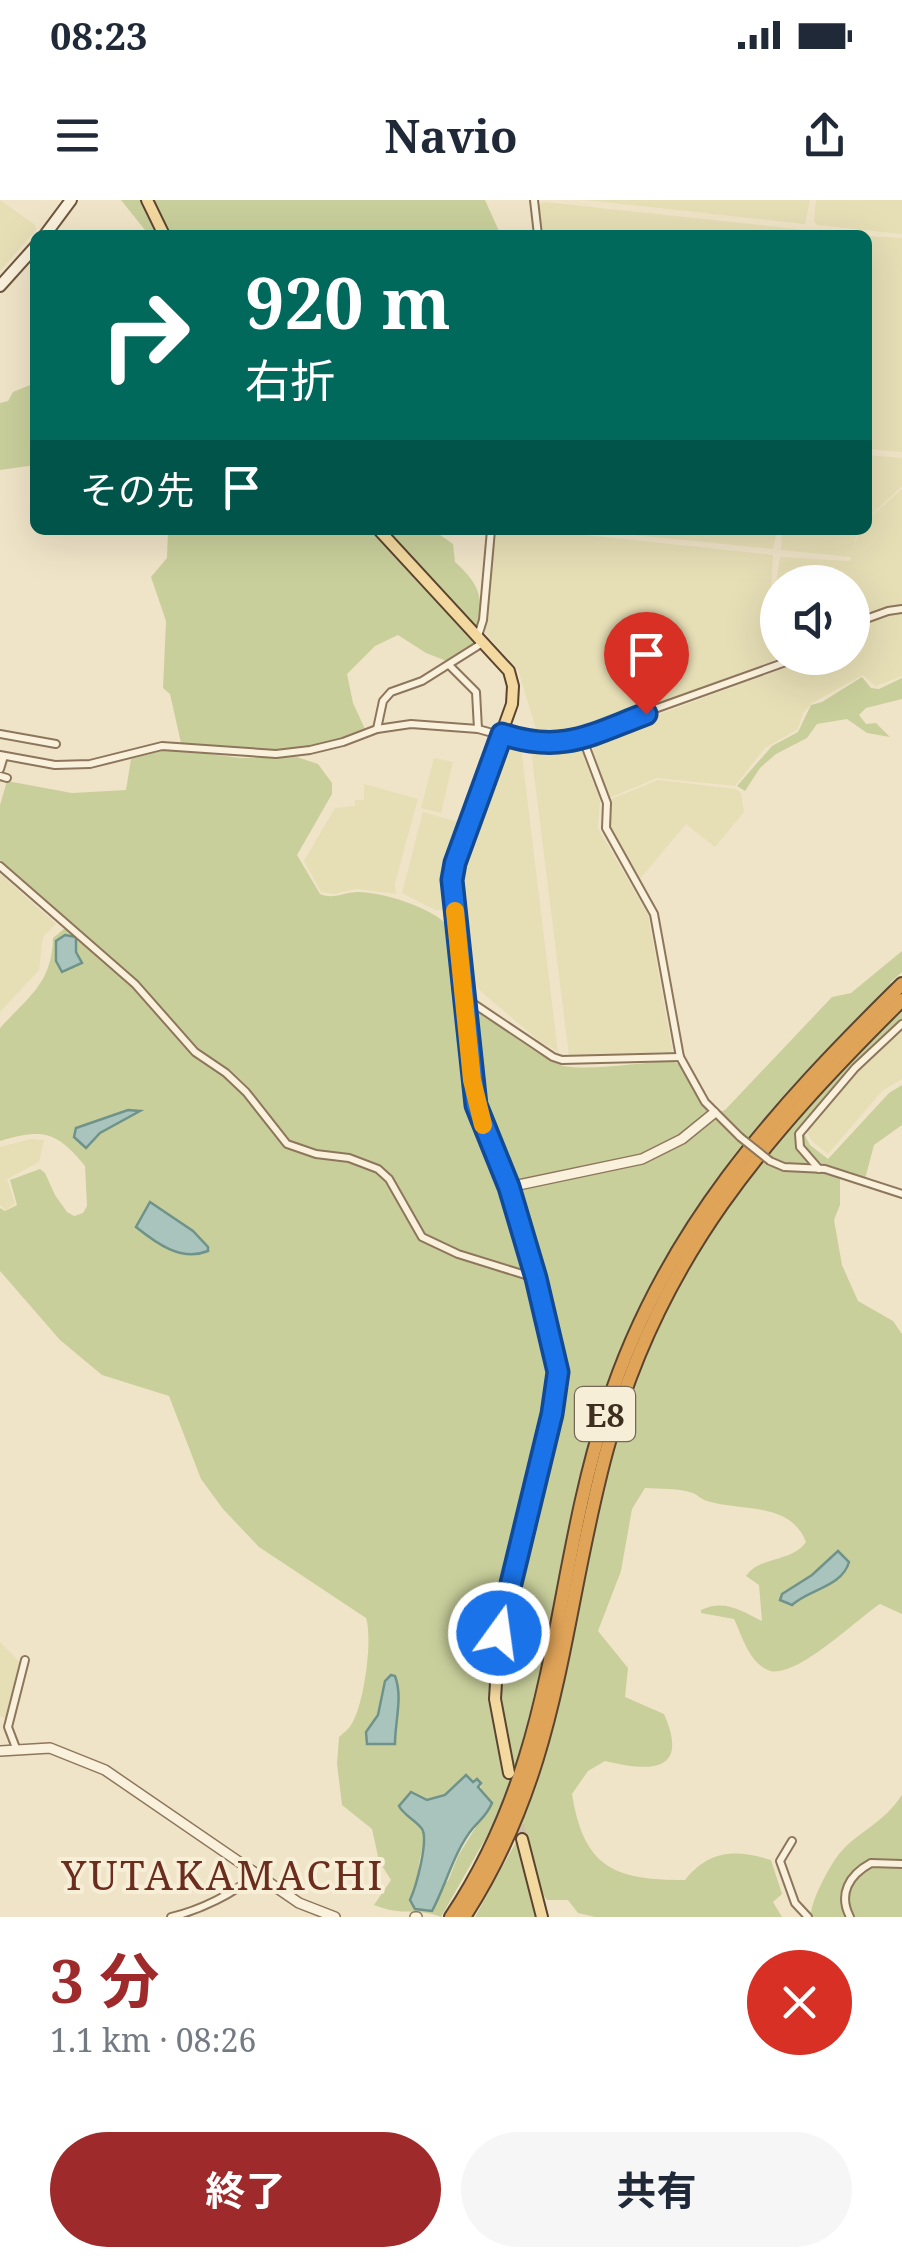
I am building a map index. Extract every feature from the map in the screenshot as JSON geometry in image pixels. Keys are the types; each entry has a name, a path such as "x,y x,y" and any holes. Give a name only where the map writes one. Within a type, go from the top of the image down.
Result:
{"highway":[{"name":"E8","path":"451,1917 484,1862 523,1773 544,1695 595,1450 618,1373 651,1298 688,1231 736,1163 786,1102 902,984"},
{"name":"E8","path":"464,1917 509,1838 534,1775 563,1664 606,1452 630,1374 662,1303 700,1233 744,1170 822,1080 902,1000"}],"main road":[{"path":"48,230 71,200"},
{"path":"147,200 162,230"},
{"path":"0,286 30,255"},
{"path":"384,535 509,671 513,686 512,704 452,880 476,1105 509,1187 536,1278 553,1346 558,1390 499,1633 496,1699 509,1773"},
{"path":"522,1839 542,1917"}],"street":[{"path":"534,200 537,230"},
{"path":"377,729 386,696 449,665 481,639 491,535"},
{"path":"870,617 902,609"},
{"path":"449,665 476,692 478,729"},
{"path":"2,775 2,756 55,765 115,760 162,746 276,754 343,742 377,729 424,724 478,729 525,742 554,745 760,672"},
{"path":"0,734 56,744"},
{"path":"582,737 607,803 606,828 654,914 680,1058 714,1113 770,1161 784,1167 819,1169 902,1194"},
{"path":"0,866 135,984 194,1052 246,1092 287,1144 378,1169 389,1180 422,1238 458,1254 536,1278"},
{"path":"464,997 562,1060 680,1058"},
{"path":"819,1169 800,1147 800,1134 856,1068 902,1024"},
{"path":"509,1187 642,1159 682,1139 714,1113"},
{"path":"16,1748 8,1727 25,1660"},
{"path":"0,1751 50,1748 105,1770 299,1903 334,1917"},
{"path":"792,1841 780,1860 795,1903 808,1917"},
{"path":"850,1917 844,1893 852,1877 870,1862 902,1864"},
{"path":"171,1917 211,1902 255,1874"}],"shaded area":[{"path":"0,200 35,225 36,230 30,230 30,237 0,271"},
{"path":"585,200 810,200 805,224"},
{"path":"816,200 902,200 902,234 817,225"},
{"path":"544,202 805,230 540,230 537,206"},
{"path":"872,236 902,238 902,452 872,449"},
{"path":"872,455 902,458 902,486 872,514"},
{"path":"902,489 902,605 870,613 870,565 779,565 780,557 849,561 851,557 781,550 782,535 857,535 853,548 858,535 872,535 872,515"},
{"path":"494,535 585,535 773,555 772,565 760,565 760,665 568,737 544,740 539,738 518,670 485,633"},
{"path":"634,535 776,535 773,549"},
{"path":"902,612 902,676 876,686 863,675 870,675 870,620"},
{"path":"766,675 863,675 812,703 803,713 798,729 765,748 735,786 657,778 609,798 590,740"},
{"path":"508,743 521,747 558,1052 477,988 462,909 461,863"},
{"path":"579,744 600,801 598,828 648,915 670,1052 569,1056 531,750 557,751"},
{"path":"434,758 453,762 441,813 421,808"},
{"path":"658,780 736,789 741,793 744,812 715,847 686,824 638,881 610,829 609,800"},
{"path":"364,784 418,799 395,883 396,894 356,889 334,894 321,892 304,861 335,808 355,806 355,800 364,800"},
{"path":"423,812 462,823 446,872 447,910 435,910 402,893"},
{"path":"0,874 56,924 43,936 39,970 0,1012"},
{"path":"902,1028 902,1079 882,1091 828,1154 811,1140 806,1129 857,1070"},
{"path":"31,1139 44,1140 39,1162 7,1179 15,1203 6,1210 0,1205 0,1147"},
{"path":"0,1642 22,1665 7,1719 0,1716"}],"green space":[{"path":"121,200 485,200 499,230 145,230"},
{"path":"30,385 30,466 0,470 0,403 8,401 13,392"},
{"path":"168,535 440,535 453,544 455,562 477,590 477,643 449,662 398,635 375,646 347,674 353,703 365,729 343,738 274,750 181,743 170,694 163,688 166,621 151,577 167,558"},
{"path":"862,677 871,688 879,689 902,678 902,699 866,708 859,715 866,724 876,723 890,737 867,733 847,719 817,724 807,738 776,754 760,768 745,791 737,786 772,746 798,732 811,705"},
{"path":"169,749 241,758 297,757 318,764 332,783 332,794 297,855 320,894 379,894 436,916 453,937 460,988 508,1032 564,1066 673,1061 680,1065 710,1116 725,1110 832,997 851,993 902,951 902,972 890,983 902,987 902,1021 801,1128 810,1145 828,1159 889,1093 902,1085 902,1125 874,1145 865,1179 840,1171 840,1205 834,1220 842,1265 858,1301 893,1321 902,1334 902,1614 880,1604 809,1658 793,1667 768,1670 751,1655 734,1619 701,1610 725,1606 762,1621 759,1585 746,1576 759,1565 800,1549 806,1542 799,1529 789,1520 764,1510 707,1501 682,1490 645,1488 632,1509 621,1571 598,1631 628,1668 625,1697 664,1714 672,1748 669,1758 650,1767 605,1761 588,1771 572,1794 585,1839 606,1865 639,1877 685,1880 704,1863 724,1855 746,1854 771,1860 782,1894 773,1902 782,1917 595,1917 578,1913 568,1900 547,1900 539,1885 524,1828 496,1820 441,1917 374,1905 391,1880 379,1861 372,1829 342,1805 337,1764 339,1737 356,1716 363,1688 368,1656 366,1618 259,1547 223,1509 201,1479 169,1396 102,1375 60,1340 0,1271 0,1208 5,1211 17,1205 10,1180 40,1169 67,1212 74,1216 83,1213 87,1206 85,1166 65,1145 38,1134 0,1141 0,1028 37,988 48,967 53,938 70,924 0,860 0,805 7,781 72,793 126,790 131,759","holes":["839,1552 849,1562 839,1577 792,1605 780,1600 780,1595 813,1575","395,1676 397,1684 395,1744 367,1744 366,1732 378,1715 385,1680","477,1779 481,1784 477,1825 448,1881 410,1903 425,1837 416,1822 402,1813 411,1793 427,1800 446,1795 461,1782"]},
{"path":"902,1795 902,1917 811,1917 817,1894 839,1854"},
{"path":"517,1840 535,1917 475,1917"}],"water":[{"path":"65,935 76,937 76,952 82,963 62,972 56,961 56,941"},
{"path":"128,1110 140,1111 100,1133 86,1148 74,1137 76,1128"},
{"path":"150,1202 193,1231 208,1251 179,1252 160,1245 136,1227"},
{"path":"838,1551 849,1562 840,1577 792,1605 780,1600 782,1594 812,1575"},
{"path":"395,1676 398,1692 395,1744 367,1744 366,1732 378,1715 385,1681"},
{"path":"466,1775 481,1783 478,1787 492,1803 461,1847 432,1911 415,1909 410,1900 421,1864 424,1835 399,1806 411,1792 427,1800 445,1795"}],"tunnel":[{"path":"517,1810 522,1839"}],"slow traffic":[{"path":"455,911 472,1080 483,1125"}],"district":[{"name":"YUTAKAMACHI","path":"223,1874"}],"route":[{"path":"499,1633 558,1390 558,1372 509,1187 476,1105 452,880 502,734 525,742 554,745 646,714"}]}
